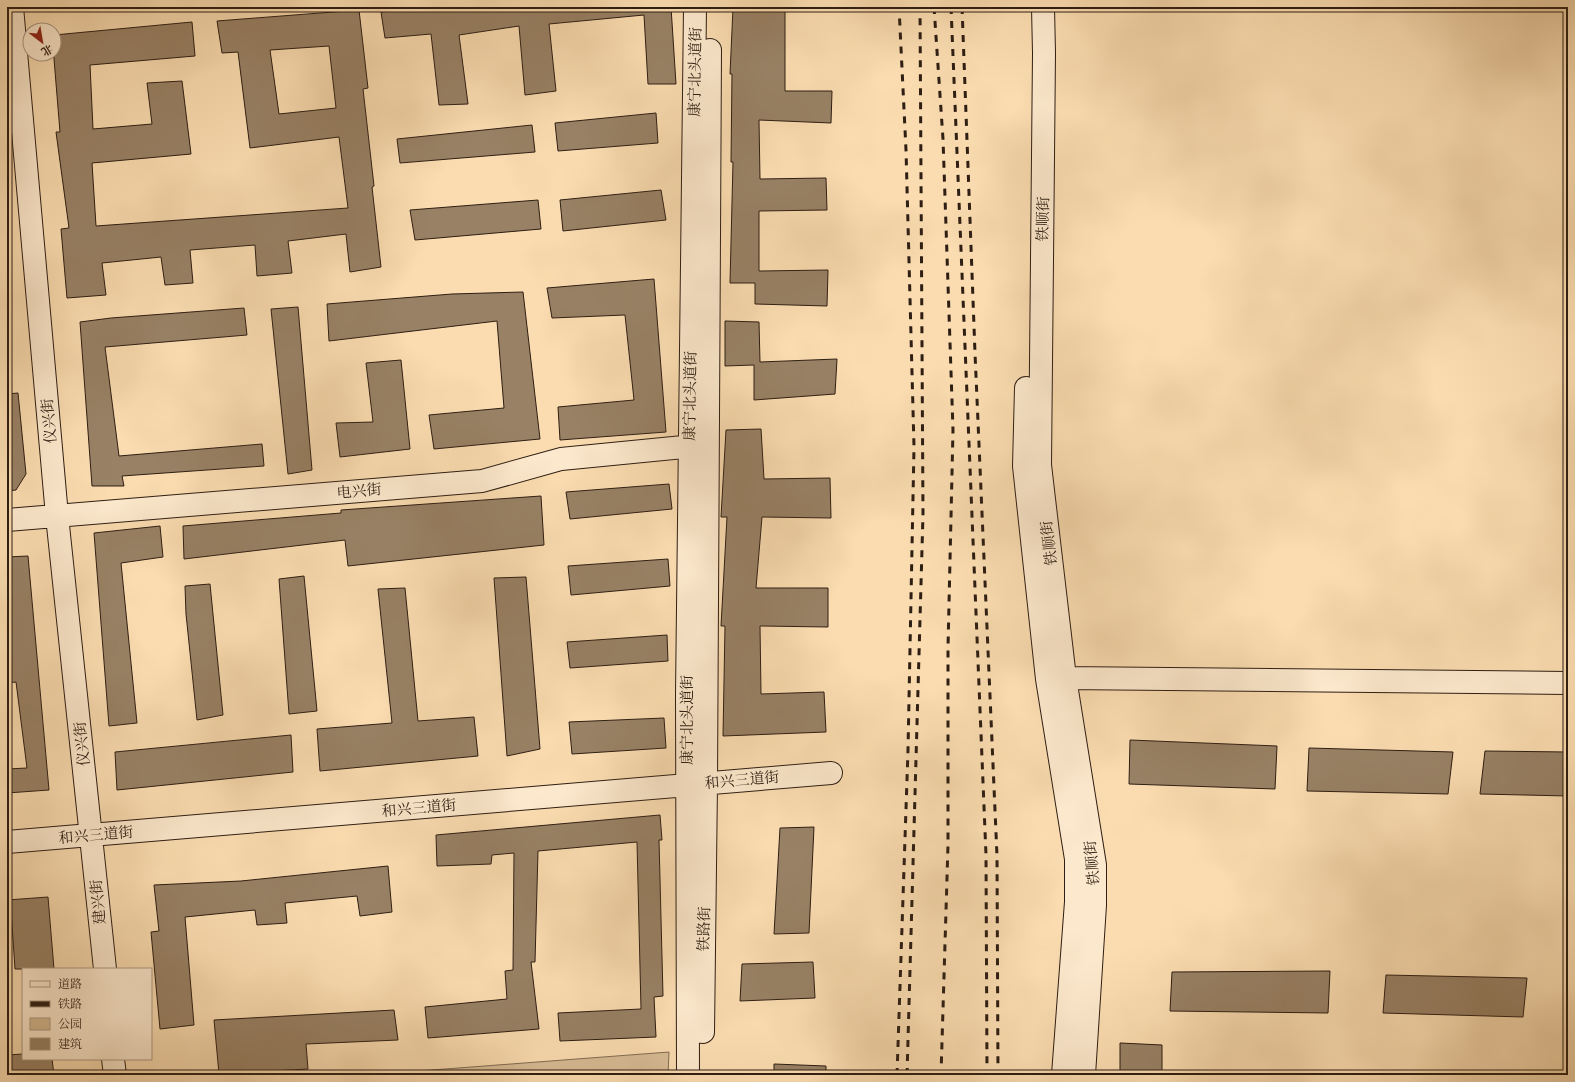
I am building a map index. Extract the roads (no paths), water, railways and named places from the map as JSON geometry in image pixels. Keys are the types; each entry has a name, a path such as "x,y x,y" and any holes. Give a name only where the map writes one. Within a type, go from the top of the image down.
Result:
{"main road":[{"name":"仪兴街","path":"12,7 57,516 92,835"},
{"name":"康宁北头道街","path":"695,7 698,446 697,784"},
{"name":"康宁北头道街","path":"698,446 710,7"},
{"name":"铁顺街","path":"1031,7 1033,65 1024,466 1047,678 1076,859 1076,902 1063,1075"},
{"name":"铁顺街","path":"1043,7 1044,53 1040,465 1065,678 1095,865 1095,905 1084,1075"},
{"name":"电兴街","path":"7,520 482,481 561,459 698,446"},
{"path":"1065,678 1568,683"},
{"name":"和兴三道街","path":"7,842 831,773"},
{"name":"铁路街","path":"688,1075 697,784"},
{"name":"铁路街","path":"697,784 702,1075"},
{"name":"建兴街","path":"92,835 105,968"},
{"path":"113,1060 115,1075"}],"railway":[{"path":"897,1075 908,750 914,447 906,150 899,7"},
{"path":"907,1075 923,514 920,7"},
{"path":"934,7 943,139 953,430 948,648 948,845 941,1075"},
{"path":"951,7 986,855 987,1075"},
{"path":"962,7 975,353 997,856 998,1075"}]}
